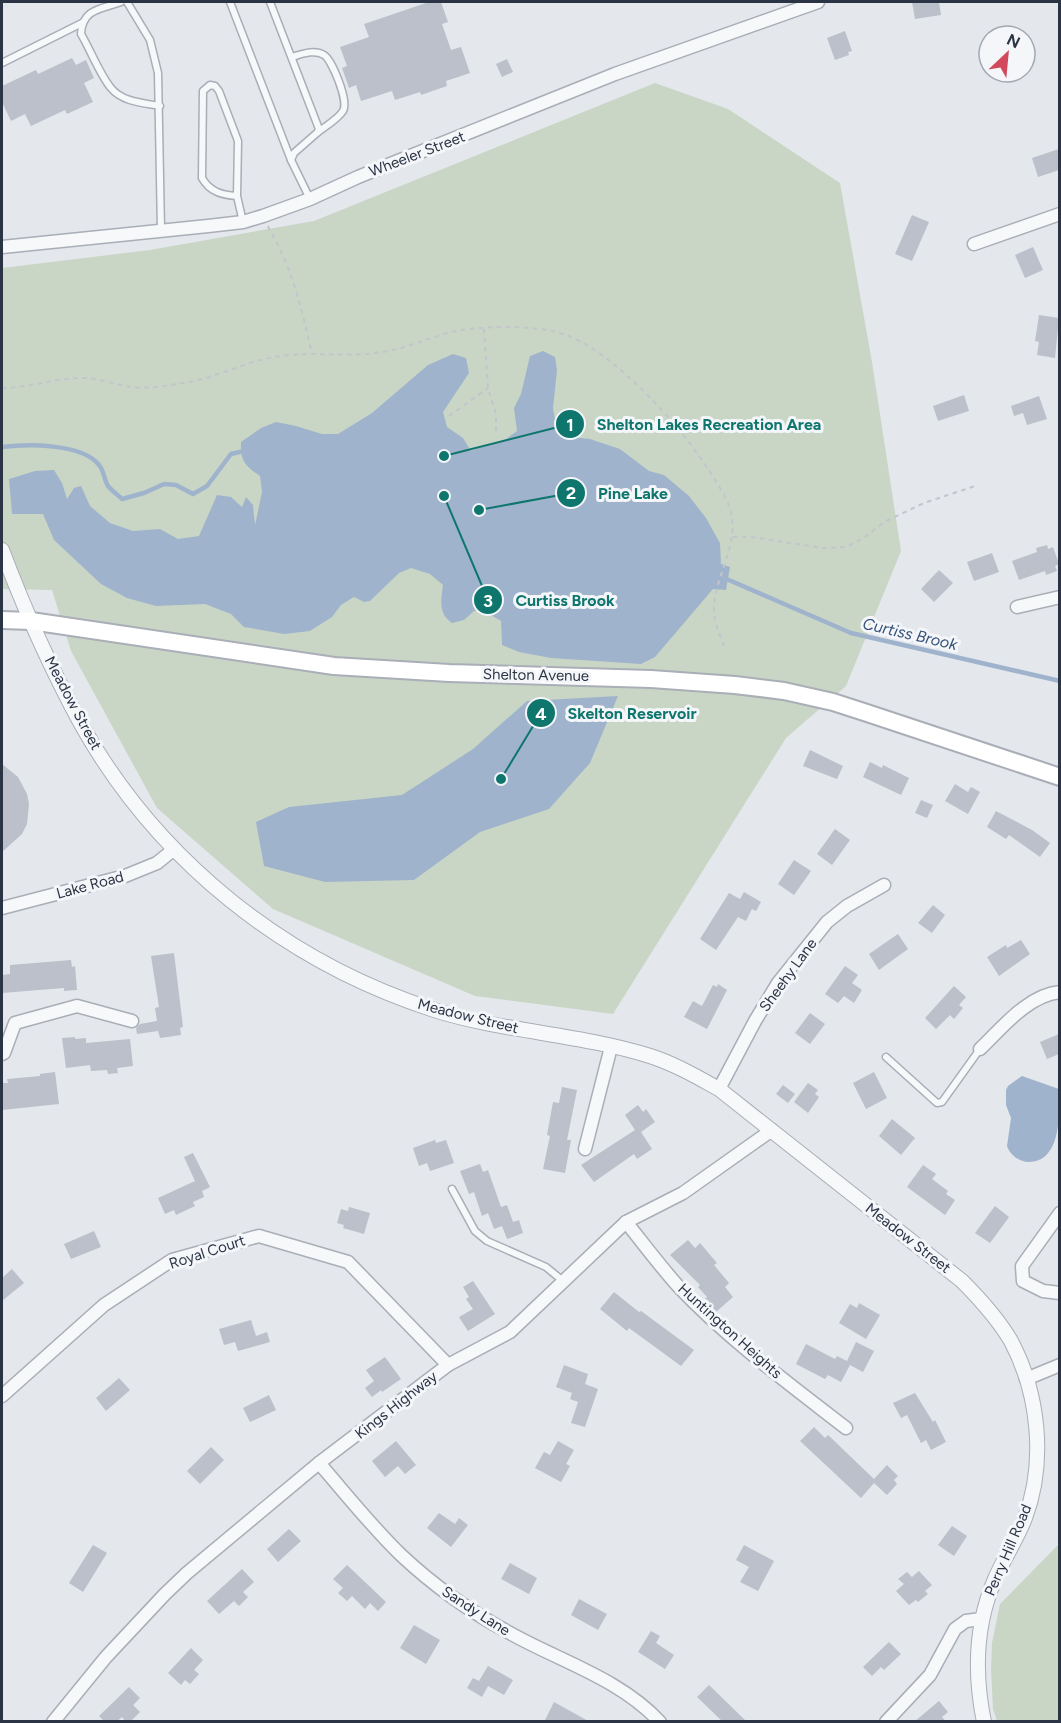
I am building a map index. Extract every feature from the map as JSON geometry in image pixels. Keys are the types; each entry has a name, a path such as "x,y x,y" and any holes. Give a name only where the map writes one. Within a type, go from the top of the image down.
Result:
{"main road":[{"name":"Shelton Avenue","path":"2,620 31,621 334,666 449,673 651,679 784,691 832,702 1059,777"}],"street":[{"name":"Wheeler Street","path":"2,247 243,222 263,216 310,199 358,177 615,74 818,2"},
{"path":"974,244 1059,214"},
{"name":"Meadow Street","path":"2,550 31,621 87,733 143,815 173,850 213,887 257,922 302,951 363,983 436,1010 650,1056 682,1068 719,1089 962,1281 984,1304 1010,1340 1026,1379"},
{"path":"1017,607 1059,597"},
{"name":"Lake Road","path":"2,909 125,876 157,863 173,850"},
{"name":"Sheehy Lane","path":"719,1089 778,983 827,922 847,906 884,885"},
{"path":"980,1049 1029,1004 1046,994 1059,992"},
{"path":"2,1054 15,1023 78,1005 132,1021"},
{"path":"585,1149 611,1047"},
{"name":"Kings Highway","path":"53,1722 106,1657 165,1594 319,1463 448,1365 510,1332 626,1222 683,1192 772,1131"},
{"path":"1059,1213 1022,1266 1023,1281 1043,1291 1059,1293"},
{"name":"Huntington Heights","path":"626,1222 678,1286 750,1354 846,1428"},
{"name":"Royal Court","path":"2,1396 104,1305 172,1260 259,1236 348,1262 448,1365"},
{"path":"1026,1379 1059,1365"},
{"name":"Perry Hill Road","path":"984,1722 977,1677 981,1619 996,1578 1025,1517 1035,1475 1035,1421 1026,1379"},
{"name":"Sandy Lane","path":"319,1463 400,1554 447,1594 508,1632 597,1675 649,1710 660,1722"},
{"path":"886,1722 930,1675 955,1629 966,1621 981,1619"}],"lane":[{"path":"121,2 88,13 82,23 81,34 112,89 124,98 160,106"},
{"path":"127,2 150,40 158,73 161,230"},
{"path":"230,2 291,160 310,199"},
{"path":"270,2 318,123 318,132"},
{"path":"2,63 82,23"},
{"path":"291,160 294,153 345,109 346,103 329,59 322,54 306,53 292,57"},
{"path":"237,196 224,195 212,190 202,178 203,91 210,85 215,86 219,91 238,141 237,196 243,222"},
{"path":"886,1057 937,1103 942,1102 980,1049"},
{"path":"452,1189 475,1231 487,1240 546,1267 564,1281"}],"path":[{"path":"263,216 280,248 290,274 305,322 312,355"},
{"path":"484,329 488,388 496,414 496,434"},
{"path":"2,388 77,378 132,387 163,386 188,382 252,362 281,356 355,355 383,352 460,331 545,329 571,337 597,351 626,374 668,419 696,453 716,483 732,514 733,537 715,597 715,621 725,648"},
{"path":"449,416 488,388"},
{"path":"733,537 751,537 823,548 846,547 865,537 884,522 924,503 978,485"}],"green space":[{"path":"655,83 728,109 840,183 872,362 901,551 846,686 786,738 613,1014 475,996 273,909 157,808 71,651 52,590 2,589 2,268 150,250 314,221"},
{"path":"1059,1544 1059,1721 997,1721 993,1709 991,1669 992,1643 1000,1604"}],"water":[{"path":"543,351 555,357 557,370 553,408 557,430 570,437 590,439 620,449 649,471 664,475 689,496 706,518 720,543 721,564 730,567 726,590 713,589 655,657 641,664 551,658 519,652 502,645 501,621 484,611 474,611 464,620 452,623 442,611 443,585 430,574 411,568 399,573 370,601 364,602 354,597 341,605 332,617 310,631 284,634 244,627 231,614 205,604 156,606 127,598 101,584 54,540 43,514 12,514 9,479 35,471 54,470 62,483 67,499 74,488 81,486 90,506 110,523 133,531 160,529 178,539 199,536 217,495 231,497 242,507 246,497 253,505 255,525 262,492 260,476 245,462 241,454 241,442 261,428 276,422 322,434 338,434 372,413 428,365 453,354 466,358 469,373 443,412 447,427 463,438 471,451 506,439 517,431 514,408 521,394 530,356"},
{"path":"618,696 590,763 549,809 480,832 414,880 325,882 264,866 256,822 289,807 402,795 473,749 527,701"},
{"path":"1022,1076 1059,1089 1058,1123 1053,1145 1040,1160 1029,1162 1015,1157 1007,1146 1011,1118 1006,1105 1006,1090"}],"building":[{"path":"429,2 441,2 448,22 442,24 451,50 461,47 470,73 446,81 447,86 421,95 420,92 395,100 392,91 361,101 356,85 349,88 342,68 347,66 340,47 369,37 364,24"},
{"path":"912,2 939,2 941,15 915,19"},
{"path":"845,31 852,51 848,52 849,55 835,60 827,38"},
{"path":"72,58 76,65 86,60 94,78 84,83 93,102 67,114 65,110 31,126 25,114 11,121 2,102 2,86 36,70 38,74"},
{"path":"507,59 513,72 502,77 496,64"},
{"path":"1059,149 1059,170 1038,177 1032,158"},
{"path":"912,215 929,222 912,261 895,254"},
{"path":"1033,247 1043,270 1025,278 1015,255"},
{"path":"1039,315 1059,318 1055,358 1037,355 1039,342 1035,341"},
{"path":"964,395 969,411 938,421 933,406"},
{"path":"1039,396 1047,419 1027,425 1023,413 1014,416 1011,406"},
{"path":"1047,545 1048,549 1053,547 1059,564 1055,566 1057,571 1046,575 1045,571 1019,580 1012,561 1037,552 1036,548"},
{"path":"992,553 999,572 974,581 967,562"},
{"path":"939,570 953,583 934,602 921,589"},
{"path":"810,750 843,766 837,779 803,766"},
{"path":"870,762 882,768 883,765 909,778 901,795 863,777"},
{"path":"2,764 18,777 27,794 29,804 27,824 22,834 2,852"},
{"path":"955,784 968,792 971,787 980,792 968,814 945,801"},
{"path":"921,800 933,805 927,818 915,813"},
{"path":"996,811 1032,830 1050,843 1040,857 1009,835 1006,839 987,827"},
{"path":"835,829 850,840 832,865 817,854"},
{"path":"794,860 811,871 794,895 778,884"},
{"path":"744,892 761,902 756,911 752,909 746,921 738,917 716,950 700,939 729,893 740,899"},
{"path":"933,905 945,915 932,933 918,923"},
{"path":"898,934 908,949 879,970 869,954"},
{"path":"1021,940 1030,954 999,976 987,957 1006,945 1007,948"},
{"path":"174,953 183,1027 180,1028 181,1035 160,1038 158,1031 137,1034 136,1028 140,1024 157,1021 155,1008 159,1007 151,956"},
{"path":"71,960 72,967 75,966 77,990 64,991 64,988 2,993 2,975 10,974 10,965"},
{"path":"845,966 858,975 852,983 862,990 854,1003 844,996 838,1003 825,994"},
{"path":"718,984 727,990 707,1029 684,1017 693,1001 702,1006 713,985 717,987"},
{"path":"954,986 966,997 959,1005 963,1008 954,1019 950,1015 936,1029 925,1018"},
{"path":"810,1013 825,1024 810,1044 795,1033"},
{"path":"1059,1034 1059,1054 1047,1059 1040,1042"},
{"path":"75,1037 75,1039 86,1038 86,1043 130,1039 133,1066 117,1068 118,1073 108,1074 107,1070 91,1071 90,1065 66,1068 62,1038"},
{"path":"55,1072 59,1104 2,1110 2,1083 8,1083 7,1079"},
{"path":"874,1072 887,1098 866,1109 853,1083"},
{"path":"808,1083 818,1090 815,1094 819,1097 808,1113 794,1102"},
{"path":"783,1085 795,1094 788,1103 776,1094"},
{"path":"562,1087 577,1090 567,1140 571,1140 565,1173 543,1169 550,1136 547,1135 553,1102 559,1103"},
{"path":"638,1105 643,1112 646,1109 655,1122 641,1132 652,1149 637,1159 634,1154 594,1182 581,1165 635,1130 625,1115"},
{"path":"892,1119 915,1138 901,1155 879,1136"},
{"path":"435,1140 436,1143 446,1140 454,1163 430,1171 427,1163 419,1166 413,1148"},
{"path":"193,1153 210,1187 202,1191 204,1197 193,1202 195,1206 176,1215 174,1210 165,1214 158,1198 195,1181 184,1157"},
{"path":"480,1164 483,1172 488,1170 501,1207 507,1205 513,1222 519,1220 523,1233 507,1239 502,1226 494,1229 488,1213 482,1216 474,1192 469,1194 460,1171"},
{"path":"923,1165 936,1174 932,1179 948,1191 946,1194 955,1200 945,1215 907,1187"},
{"path":"995,1206 1009,1217 990,1243 975,1233"},
{"path":"349,1207 370,1213 364,1234 343,1228 344,1225 337,1223 341,1209 348,1211"},
{"path":"94,1231 101,1247 71,1259 64,1244"},
{"path":"688,1240 695,1248 700,1243 717,1263 714,1265 729,1283 725,1287 733,1297 716,1312 705,1299 707,1297 698,1287 700,1285 670,1255"},
{"path":"12,1269 24,1283 2,1301 2,1278"},
{"path":"473,1281 495,1314 468,1331 459,1317 473,1309 466,1299 469,1297 463,1287"},
{"path":"614,1292 694,1350 681,1366 629,1328 627,1331 600,1309"},
{"path":"859,1303 880,1315 866,1339 839,1323 850,1304 857,1308"},
{"path":"251,1320 256,1336 267,1332 270,1342 238,1351 235,1342 224,1345 219,1329"},
{"path":"856,1342 874,1351 863,1372 850,1365 841,1382 828,1375 825,1379 796,1364 806,1344 835,1359 837,1356 847,1361"},
{"path":"385,1357 401,1379 372,1397 365,1388 374,1381 366,1370"},
{"path":"564,1365 588,1374 585,1384 598,1389 585,1427 571,1423 578,1402 570,1399 572,1393 556,1387"},
{"path":"119,1378 130,1390 106,1411 96,1398"},
{"path":"915,1393 933,1422 935,1420 946,1442 931,1450 926,1440 921,1443 907,1415 901,1418 893,1403"},
{"path":"269,1395 276,1410 250,1422 243,1408"},
{"path":"814,1427 825,1438 828,1435 874,1479 887,1465 898,1476 894,1480 897,1484 887,1495 874,1483 861,1498 800,1441"},
{"path":"396,1441 416,1465 405,1474 398,1466 385,1477 372,1461"},
{"path":"558,1441 574,1450 566,1464 570,1466 561,1482 535,1468 544,1452 550,1455"},
{"path":"211,1447 224,1460 200,1484 187,1471"},
{"path":"439,1513 455,1524 459,1518 468,1525 451,1547 427,1528"},
{"path":"952,1526 967,1536 954,1556 938,1545"},
{"path":"289,1529 301,1541 278,1562 267,1549"},
{"path":"93,1545 107,1553 83,1592 69,1583"},
{"path":"744,1545 774,1561 758,1591 740,1582 749,1567 736,1560"},
{"path":"510,1563 537,1578 529,1594 501,1579"},
{"path":"347,1565 386,1602 378,1611 370,1603 365,1609 352,1596 347,1601 338,1593 343,1588 333,1579"},
{"path":"242,1569 254,1582 243,1592 248,1597 239,1606 234,1601 219,1614 207,1601"},
{"path":"919,1571 932,1585 925,1591 928,1594 918,1602 916,1600 909,1605 896,1591 904,1584 898,1579 907,1572 912,1577"},
{"path":"579,1599 607,1614 598,1630 571,1615"},
{"path":"414,1625 440,1640 426,1664 400,1648"},
{"path":"651,1631 660,1636 656,1643 674,1655 665,1669 638,1652"},
{"path":"889,1642 901,1654 884,1670 881,1667 872,1676 863,1667"},
{"path":"191,1648 203,1660 194,1670 199,1674 190,1684 185,1680 181,1685 168,1673"},
{"path":"488,1666 513,1680 504,1695 488,1686 482,1697 467,1688 473,1678 479,1681"},
{"path":"709,1685 747,1722 723,1722 697,1697"},
{"path":"129,1687 140,1698 133,1705 140,1712 130,1722 126,1722 122,1717 116,1722 105,1722 99,1716"},
{"path":"939,1701 948,1712 942,1717 946,1722 914,1722"},
{"path":"554,1702 590,1722 544,1722"}],"waterway":[{"name":"Curtiss Brook","path":"2,447 25,445 80,452 99,465 108,486 122,499 164,484 176,485 193,494 207,486 231,454 244,451"},
{"name":"Curtiss Brook","path":"722,577 851,633 1060,681"}],"place":[{"name":"Shelton Lakes Recreation Area","path":"444,456"},
{"name":"Curtiss Brook","path":"444,496"},
{"name":"Pine Lake","path":"479,510"},
{"name":"Skelton Reservoir","path":"501,779"}]}
